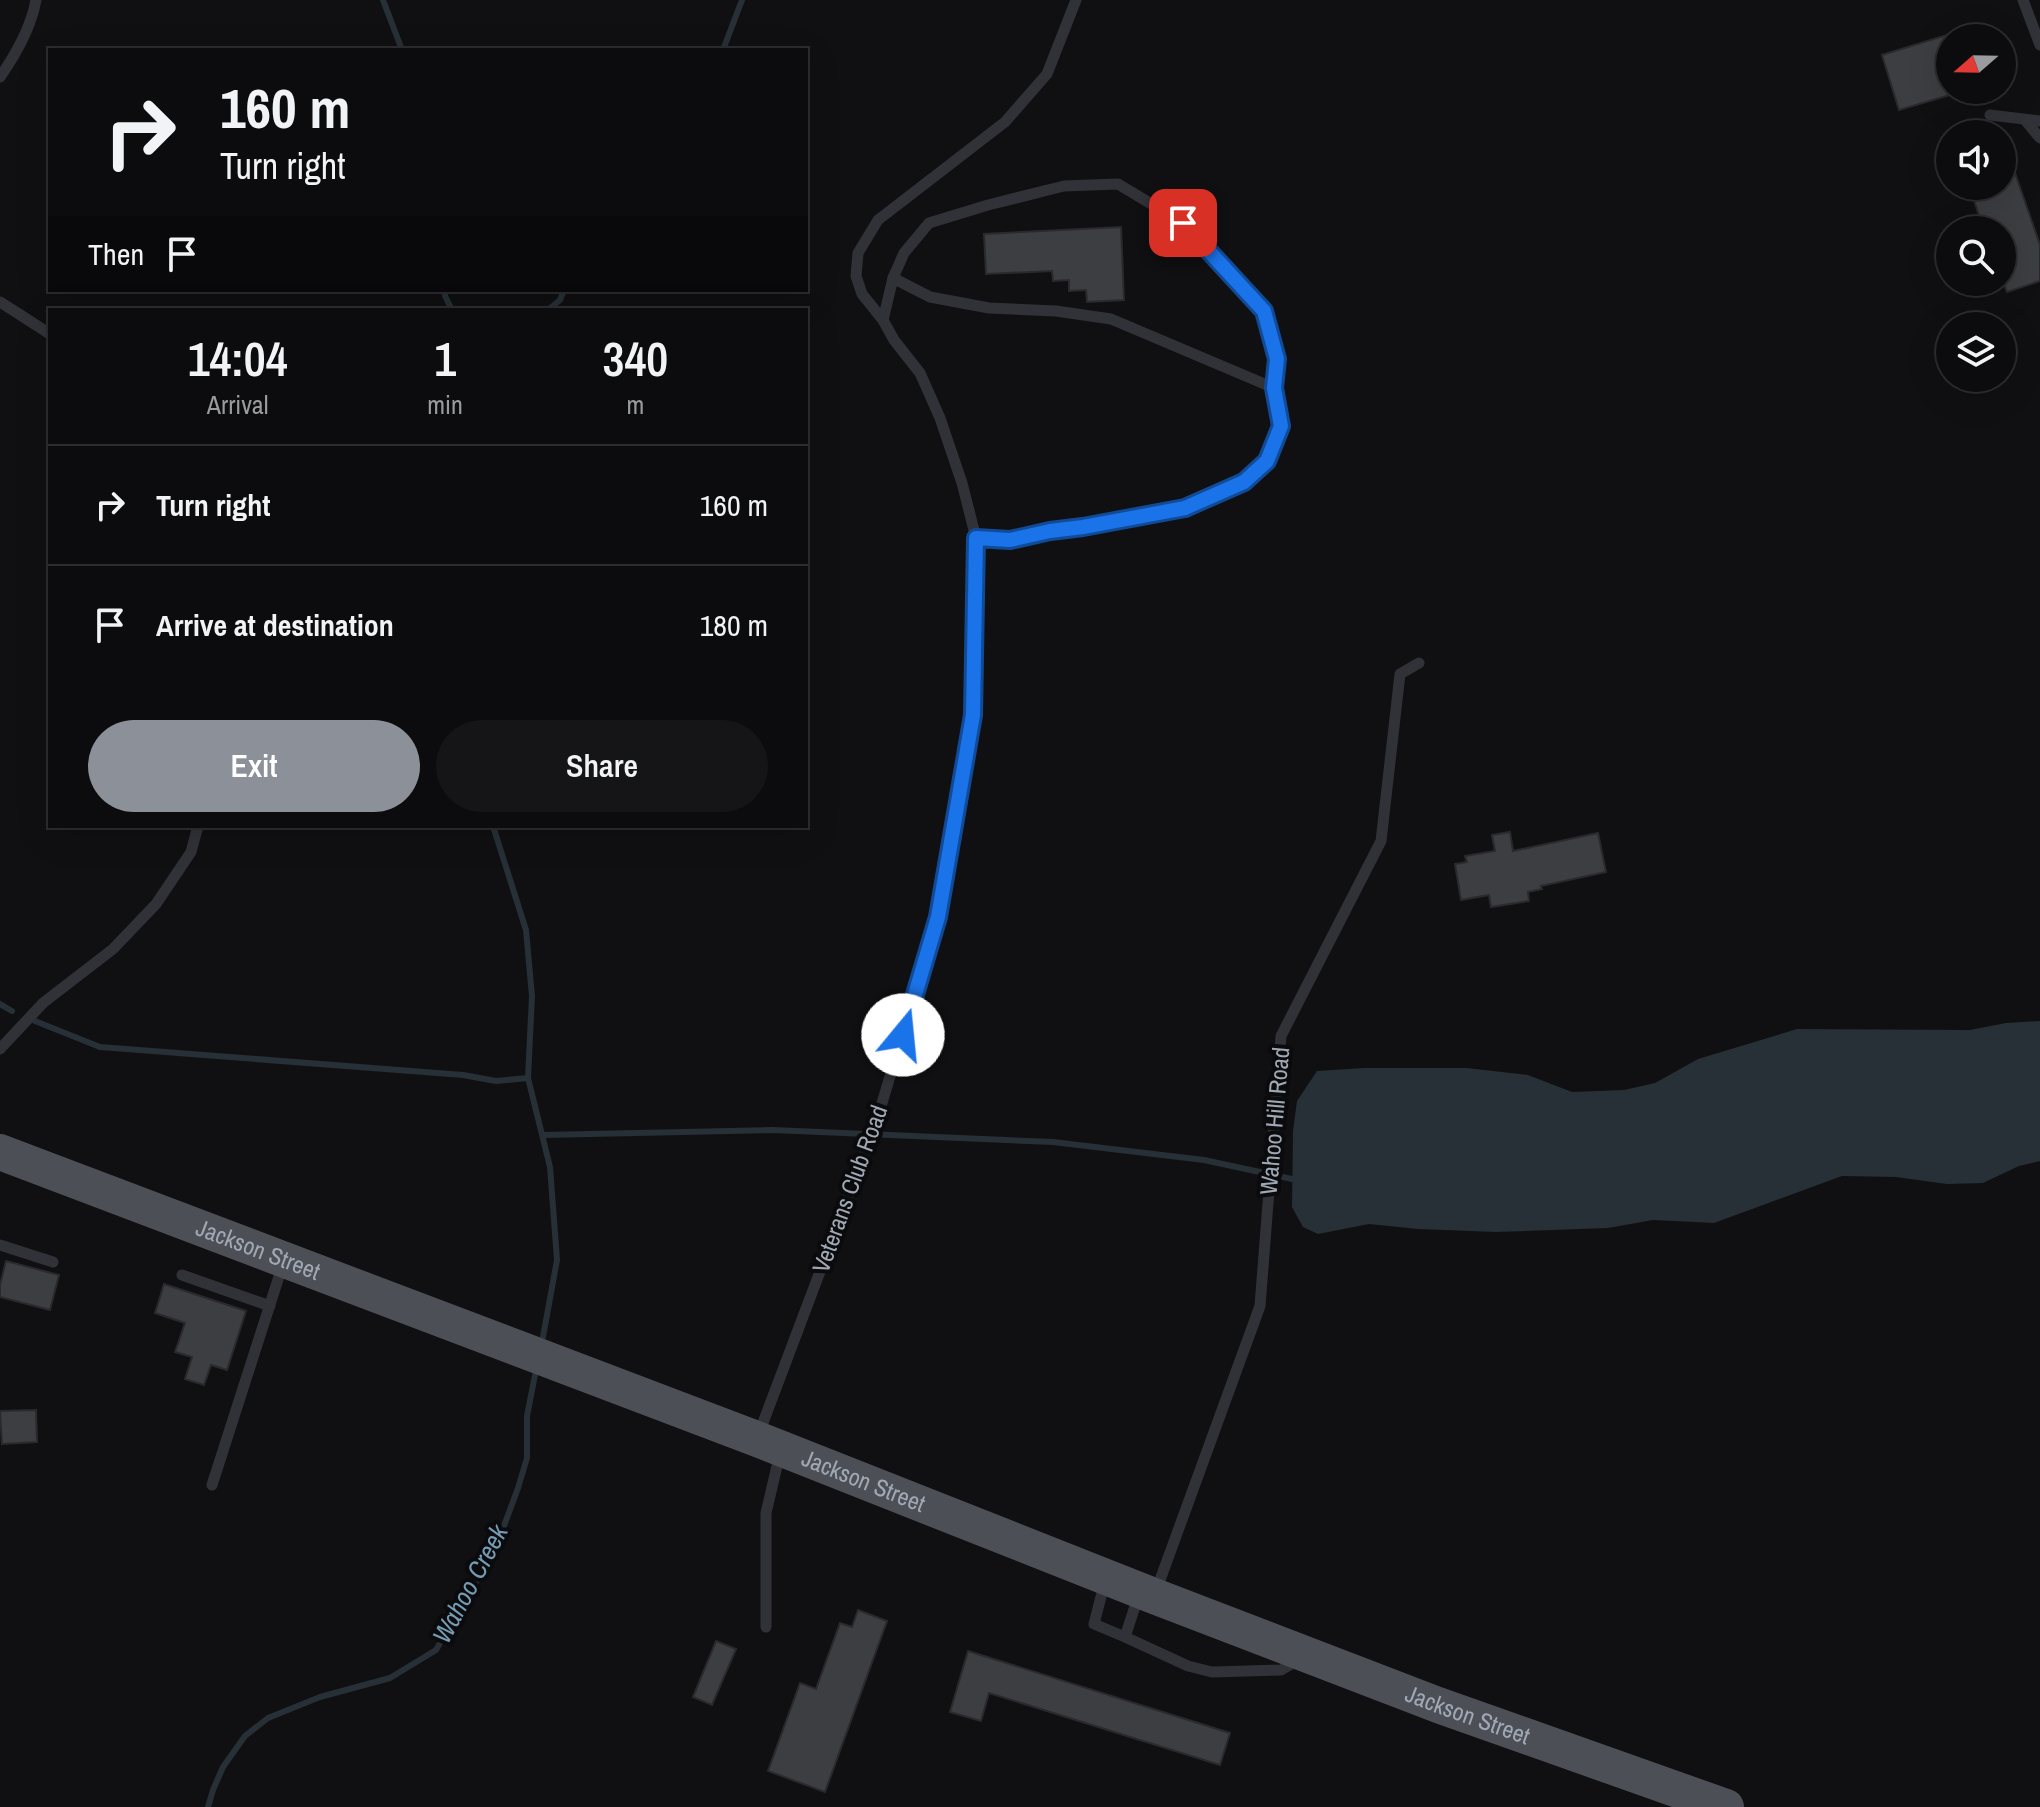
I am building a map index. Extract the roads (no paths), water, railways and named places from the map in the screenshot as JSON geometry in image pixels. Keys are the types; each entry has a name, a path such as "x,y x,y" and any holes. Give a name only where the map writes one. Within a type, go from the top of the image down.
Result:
{"main road":[{"name":"Jackson Street","path":"0,1152 769,1444 1438,1705 1726,1807"}],"lane":[{"path":"0,77 15,55 34,13 36,0"},
{"name":"Veterans Club Road","path":"766,1627 769,1444 876,1123 938,917 973,715 976,538 940,418 920,373 862,294 856,276 858,253 878,220 1005,122 1047,74 1076,0"},
{"path":"2023,0 2040,45"},
{"path":"1990,115 2040,121"},
{"path":"2025,120 2040,138"},
{"path":"883,320 893,278 904,253 929,223 1064,186 1118,184 1183,223 1264,311 1277,359 1274,388 1281,426 1267,461 1244,482 1185,508 1010,540 976,538"},
{"path":"893,278 930,297 989,308 1056,311 1111,319 1274,388"},
{"path":"0,302 48,333"},
{"name":"Wahoo Hill Road","path":"1147,1593 1260,1306 1281,1036 1381,841 1400,674 1419,663"},
{"path":"0,1049 43,1003 113,949 156,904 191,852 197,828"},
{"path":"0,1245 53,1262"},
{"path":"212,1485 285,1260"},
{"path":"182,1275 270,1306"},
{"path":"1106,1576 1094,1624 1188,1666 1212,1672 1281,1670 1307,1655"},
{"path":"1125,1637 1147,1593"}],"waterway":[{"name":"Wahoo Creek","path":"383,0 401,48"},
{"path":"724,48 742,0"},
{"name":"Wahoo Creek","path":"445,292 451,308"},
{"path":"550,308 560,300 563,292"},
{"name":"Wahoo Creek","path":"494,828 526,930 532,996 528,1078 550,1167 557,1260 543,1337"},
{"path":"0,1004 12,1011"},
{"path":"35,1021 100,1047 463,1075 496,1081 528,1078"},
{"path":"543,1135 773,1130 1053,1142 1204,1160 1292,1179"},
{"name":"Wahoo Creek","path":"208,1807 223,1767 245,1736 268,1718 320,1697 390,1678 436,1650 490,1558 518,1488 527,1458 527,1416 535,1375"}]}
